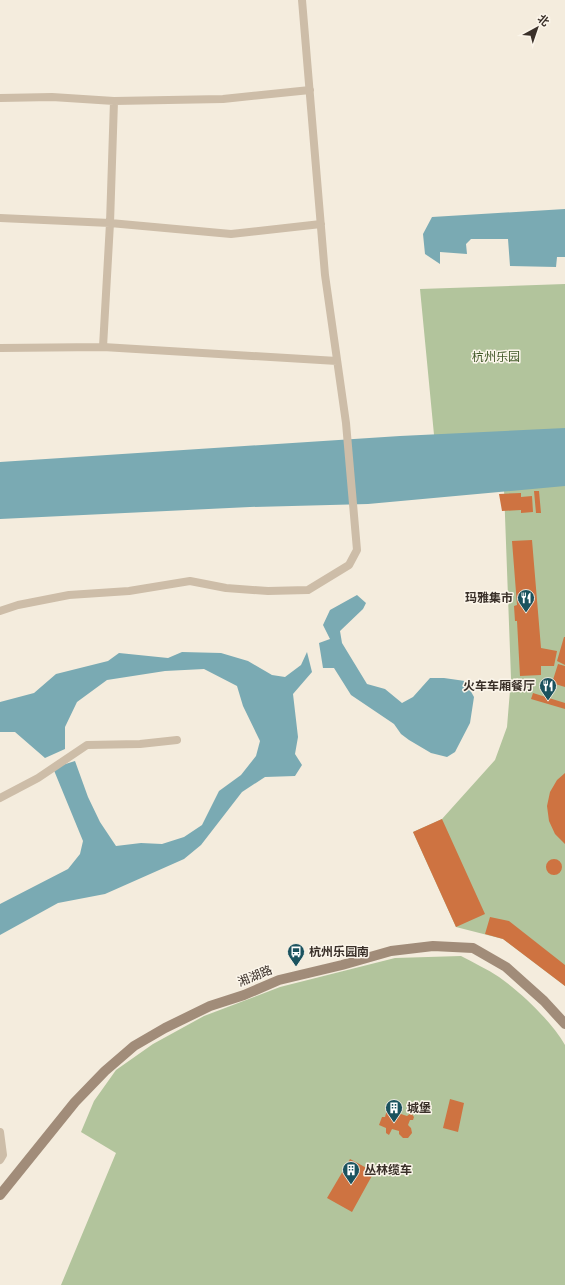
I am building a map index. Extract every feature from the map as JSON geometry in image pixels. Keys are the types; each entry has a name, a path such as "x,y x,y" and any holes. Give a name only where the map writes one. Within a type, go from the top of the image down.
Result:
{"main road":[{"name":"湘湖路","path":"0,1195 75,1102 105,1071 134,1046 165,1028 210,1006 244,995 279,980 342,966 391,951 433,946 473,948 506,967 544,1001 565,1024"}],"street":[{"path":"0,611 18,605 69,595 129,591 190,581 226,588 268,592 308,590 349,565 357,550 347,429 325,274 302,0"},
{"path":"0,98 52,97 114,101 222,99 310,90"},
{"path":"103,347 110,223 114,101"},
{"path":"0,218 110,223 231,234 321,224"},
{"path":"0,348 103,347 337,361"},
{"path":"0,798 38,778 87,745 140,744 177,740"},
{"path":"0,1132 3,1155 0,1160"}],"green space":[{"name":"杭州乐园","path":"565,284 565,986 503,939 456,927 413,832 442,819 495,760 507,727 511,678 503,462 437,466 420,289"},
{"path":"461,956 494,974 517,991 552,1026 565,1045 565,1285 61,1285 116,1153 81,1132 94,1101 116,1070 153,1044 204,1016 280,987 395,958"}],"water":[{"path":"565,209 565,257 557,257 556,267 510,266 508,239 471,239 466,244 467,254 440,252 440,264 425,254 423,234 432,217"},
{"path":"565,428 565,486 368,504 250,507 0,519 0,462 400,436"},
{"path":"357,595 366,603 363,609 340,631 342,643 367,684 385,689 402,703 413,697 430,678 444,678 465,681 474,697 470,723 455,752 447,757 431,753 409,740 401,734 394,724 351,695 334,668 323,668 319,643 330,639 323,625 330,610"},
{"path":"182,652 221,653 248,661 272,675 285,677 301,665 307,652 312,672 293,694 298,737 295,754 302,765 295,776 265,777 242,792 201,845 184,859 105,894 58,903 0,935 0,904 68,869 80,854 83,841 53,768 75,761 88,797 100,822 116,846 141,843 162,844 184,837 202,825 219,791 241,775 256,756 260,741 243,706 237,686 204,669 165,671 107,680 77,702 65,727 65,749 45,758 15,732 0,732 0,702 34,693 56,674 108,661 119,653 168,658"}],"building":[{"path":"534,491 539,491 541,513 536,513"},
{"path":"521,493 521,497 532,496 533,512 521,513 521,510 502,511 499,494"},
{"name":"玛雅集市","path":"532,540 541,648 557,651 554,666 541,666 541,675 520,676 517,621 515,621 514,606 517,605 512,541"},
{"path":"565,637 565,665 557,661"},
{"path":"558,664 565,666 565,687 552,683"},
{"name":"火车车厢餐厅","path":"533,693 565,703 565,709 531,699"},
{"path":"565,773 565,844 555,834 549,821 547,806 550,792 557,780"},
{"path":"442,819 485,914 456,927 413,832"},
{"path":"554,859 560,861 562,867 560,873 554,875 548,873 546,867 548,861"},
{"path":"490,917 509,921 565,965 565,986 503,939 485,934"},
{"path":"450,1099 464,1103 458,1132 443,1128"},
{"name":"城堡","path":"390,1108 392,1111 407,1116 411,1113 414,1117 413,1120 410,1120 408,1125 411,1128 412,1133 408,1138 403,1138 399,1134 399,1131 392,1129 389,1135 386,1133 386,1128 379,1125 382,1117 385,1117 387,1110"},
{"name":"丛林缆车","path":"350,1159 374,1172 352,1212 327,1198"}],"place":[{"name":"玛雅集市","path":"526,613"},
{"name":"火车车厢餐厅","path":"548,701"},
{"name":"杭州乐园南","path":"296,967"},
{"name":"城堡","path":"394,1123"},
{"name":"丛林缆车","path":"351,1185"}]}
